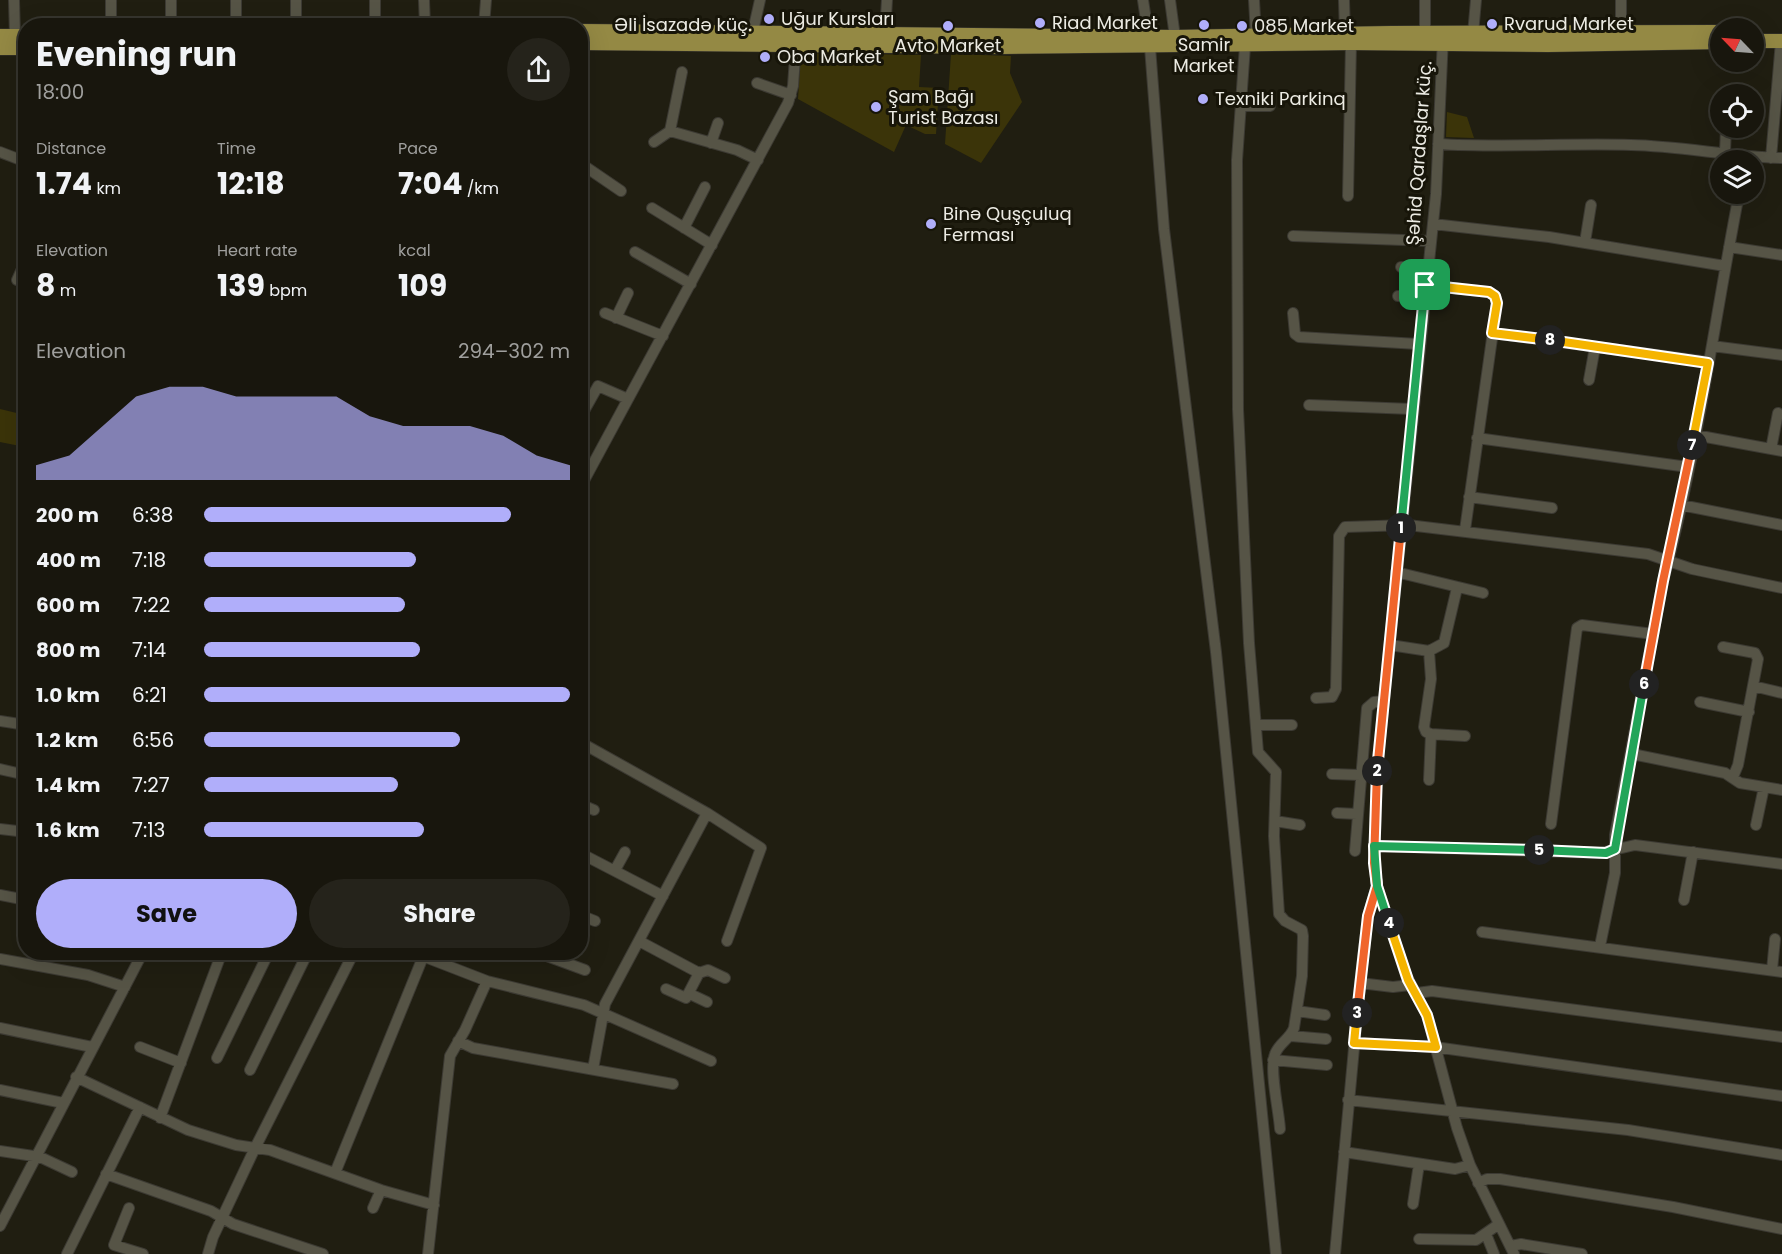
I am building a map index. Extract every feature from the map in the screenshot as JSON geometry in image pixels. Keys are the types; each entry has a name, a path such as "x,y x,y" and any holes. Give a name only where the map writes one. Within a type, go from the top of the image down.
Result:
{"main road":[{"name":"Əli İsazadə küç.","path":"588,31 753,31 796,38 1149,41"},
{"name":"Əli İsazadə küç.","path":"1443,38 1473,34 1710,32"},
{"path":"1764,33 1782,36"},
{"name":"Əli İsazadə küç.","path":"588,43 885,34 1245,46 1348,38"},
{"name":"Əli İsazadə küç.","path":"1175,42 1256,35 1443,38 1548,45 1710,42"},
{"path":"0,36 18,36"},
{"path":"1764,39 1782,36"},
{"path":"0,48 18,48"}],"street":[{"path":"14,0 18,24"},
{"path":"111,0 111,18"},
{"path":"171,0 171,18"},
{"path":"236,0 236,18"},
{"path":"296,0 296,18"},
{"path":"375,0 375,18"},
{"path":"424,0 425,18"},
{"path":"485,18 486,0"},
{"path":"753,31 760,0"},
{"path":"885,34 887,0"},
{"path":"1143,0 1149,41 1164,230 1216,652 1276,1254"},
{"path":"1170,0 1175,42"},
{"path":"1254,0 1256,35"},
{"path":"1344,0 1348,38 1348,195"},
{"path":"1425,0 1425,38"},
{"path":"1473,34 1476,0"},
{"path":"1621,0 1621,34"},
{"path":"1777,158 1782,36"},
{"path":"588,473 791,95 796,38"},
{"name":"Şəhid Qardaşlar küç.","path":"1443,38 1433,224 1418,344 1396,572 1375,800 1374,846 1377,886 1413,989 1427,1015 1452,1110 1470,1165 1512,1250"},
{"path":"1245,46 1237,172 1238,409 1249,643 1258,752 1276,772 1278,914 1285,921 1302,930 1303,936 1298,1011 1291,1036 1278,1048 1274,1060 1280,1129"},
{"path":"654,142 670,131 682,72"},
{"path":"757,83 791,95"},
{"path":"1240,106 1270,106"},
{"path":"711,143 718,123"},
{"path":"670,131 758,160"},
{"path":"1438,144 1510,147 1629,145 1710,151"},
{"path":"0,152 18,159"},
{"path":"588,168 621,191"},
{"path":"684,228 705,188"},
{"path":"1600,946 1615,873 1615,849 1653,634 1695,435 1737,204"},
{"path":"1585,242 1591,205"},
{"path":"652,208 712,245"},
{"path":"1433,224 1585,242 1725,266"},
{"path":"1293,236 1431,241"},
{"path":"1729,247 1782,255"},
{"path":"636,252 691,284"},
{"path":"1401,267 1427,268"},
{"path":"1425,285 1492,294 1497,303 1465,530"},
{"path":"616,318 628,292"},
{"path":"1398,296 1424,298"},
{"path":"605,313 663,336"},
{"path":"1293,313 1295,334 1299,337 1418,344"},
{"path":"1492,333 1708,363"},
{"path":"1712,346 1782,355"},
{"path":"1589,380 1595,347"},
{"path":"588,403 598,386 628,399"},
{"path":"1309,405 1412,410"},
{"path":"1695,435 1777,450 1778,413"},
{"path":"1477,438 1688,467"},
{"path":"1469,497 1552,508"},
{"path":"1681,504 1782,525"},
{"path":"1316,698 1332,698 1336,689 1341,531 1346,527 1401,525 1465,530 1648,554 1692,569 1782,588"},
{"path":"1396,572 1457,588 1483,592"},
{"path":"1390,645 1429,651 1440,646 1446,637 1457,588"},
{"path":"1551,824 1577,628 1582,626 1653,634"},
{"path":"1723,647 1758,655 1749,712 1734,777"},
{"path":"1429,651 1431,679 1424,727 1426,732 1465,736"},
{"path":"1753,687 1782,693"},
{"path":"1354,851 1367,708 1374,702 1384,701"},
{"path":"1700,702 1749,712"},
{"path":"0,722 18,723"},
{"path":"1256,726 1292,725"},
{"path":"1429,780 1431,734"},
{"path":"588,746 707,813 761,848 727,941"},
{"path":"1632,754 1734,777 1740,783 1782,790"},
{"path":"0,769 18,773"},
{"path":"1332,774 1360,775"},
{"path":"1756,825 1764,787"},
{"path":"588,807 594,810"},
{"path":"593,1069 603,1012 707,813"},
{"path":"1337,813 1357,814"},
{"path":"1275,821 1300,825"},
{"path":"0,829 18,831"},
{"path":"1374,846 1600,853 1635,845 1782,864"},
{"path":"615,870 624,852"},
{"path":"1684,900 1693,852"},
{"path":"588,857 663,896"},
{"path":"1335,1254 1360,983 1369,907 1377,886"},
{"path":"0,895 18,898"},
{"path":"588,918 595,921"},
{"path":"1482,932 1777,971 1775,939"},
{"path":"639,941 699,973"},
{"path":"0,959 88,975 125,987"},
{"path":"0,1226 3,1213 139,960"},
{"path":"160,1118 219,960"},
{"path":"218,1058 265,960"},
{"path":"250,1070 304,960"},
{"path":"208,1254 222,1217 255,1148 350,960"},
{"path":"335,1173 422,960"},
{"path":"431,960 487,981 560,997 603,1012 711,1061"},
{"path":"558,960 585,970"},
{"path":"666,989 686,998 699,973 704,970 725,978"},
{"path":"428,1254 447,1068 450,1056 487,981"},
{"path":"1360,983 1557,1005 1782,1037"},
{"path":"690,994 707,1002"},
{"path":"1298,1011 1324,1015"},
{"path":"0,1028 92,1047"},
{"path":"1291,1036 1326,1039"},
{"path":"458,1041 472,1048 673,1084"},
{"path":"1354,1043 1436,1047 1782,1096"},
{"path":"140,1047 181,1063"},
{"path":"1274,1060 1327,1065"},
{"path":"76,1077 160,1118 204,1136 270,1150 381,1190 434,1205"},
{"path":"0,1090 63,1103"},
{"path":"1348,1100 1628,1130 1782,1155"},
{"path":"67,1254 140,1107"},
{"path":"0,1150 35,1156 72,1172"},
{"path":"1344,1152 1455,1169 1470,1165"},
{"path":"1413,1204 1419,1164"},
{"path":"106,1174 222,1217 232,1224 322,1254"},
{"path":"1478,1183 1492,1179 1522,1182 1673,1207 1782,1229"},
{"path":"373,1208 381,1190"},
{"path":"129,1208 114,1245 142,1254"},
{"path":"1419,1239 1471,1241 1486,1234 1499,1224"},
{"path":"1486,1234 1494,1254"},
{"path":"1512,1250 1521,1244 1582,1254"}],"shaded area":[{"path":"801,53 921,55 919,87 939,88 936,134 925,134 906,125 894,152 798,99"},
{"path":"951,54 1011,56 1010,73 1022,102 981,163 945,144"},
{"path":"1447,112 1467,117 1474,138 1446,137"},
{"path":"0,409 18,413 18,446 0,442"}],"place":[{"name":"Uğur Kursları","path":"769,19"},
{"name":"Riad Market","path":"1040,23"},
{"name":"Rvarud Market","path":"1492,24"},
{"name":"Samir Market","path":"1204,25"},
{"name":"Avto Market","path":"948,26"},
{"name":"085 Market","path":"1242,26"},
{"name":"Oba Market","path":"765,57"},
{"name":"Texniki Parkinq","path":"1203,99"},
{"name":"Şam Bağı Turist Bazası","path":"876,107"},
{"name":"Binə Quşçuluq Ferması","path":"931,224"}],"route":[{"path":"1425,285 1378,758 1374,824 1374,863 1377,886 1373,891 1368,916 1354,1043 1436,1047 1422,1001 1406,975 1377,886 1375,874 1374,863 1374,846 1441,849 1551,850 1600,853 1615,849 1614,843 1663,581 1708,363 1492,333 1497,303 1495,296 1489,292 1425,285"}]}
